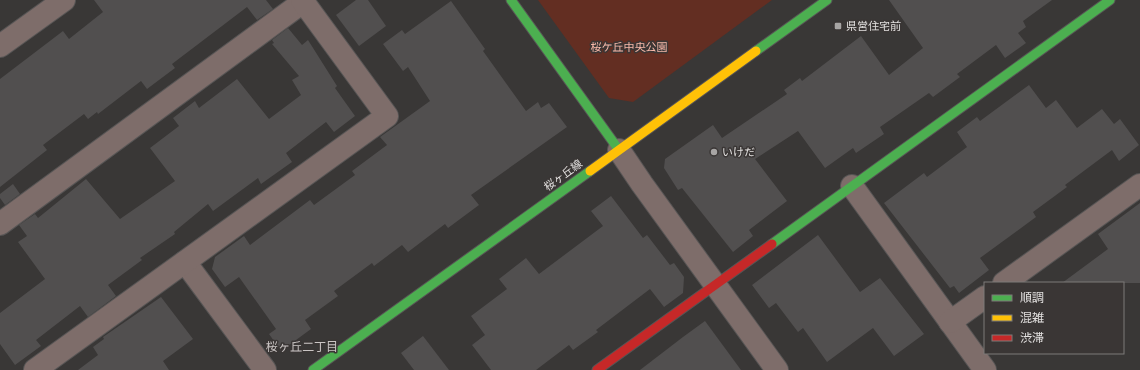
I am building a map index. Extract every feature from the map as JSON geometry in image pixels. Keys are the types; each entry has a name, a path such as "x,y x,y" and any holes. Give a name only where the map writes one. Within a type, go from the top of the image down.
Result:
{"street":[{"path":"0,46 64,0"},
{"path":"511,0 777,370"},
{"name":"桜ヶ丘線","path":"313,370 827,0"},
{"path":"597,370 1110,0"},
{"path":"0,224 303,1 387,116 35,370"},
{"path":"1005,282 1140,184"},
{"path":"852,186 985,370"},
{"path":"185,262 265,370"},
{"path":"950,322 984,298"}],"green space":[{"name":"桜ケ丘中央公園","path":"538,0 772,0 633,102 609,98"}],"building":[{"path":"94,0 266,0 273,9 257,20 247,7 172,64 175,68 147,89 141,81 98,114 97,112 88,119 84,114 43,145 47,150 0,187 0,79 63,31 69,39 103,12"},
{"path":"356,0 368,0 386,26 359,46 336,15"},
{"path":"889,0 1052,0 1023,21 1026,27 1018,33 1026,43 1005,58 996,45 957,74 960,77 933,97 929,93 880,127 884,134 856,153 853,148 825,168 798,131 755,159 787,201 749,230 753,236 733,252 682,188 678,190 664,168 665,159 713,125 722,138 787,94 784,90 800,78 802,81 861,36 889,75 923,48"},
{"path":"451,1 485,49 483,51 526,111 538,102 541,108 549,103 567,127 471,195 479,205 448,228 445,224 408,252 402,245 374,266 372,263 334,291 338,296 305,320 311,329 281,351 269,334 276,329 239,277 225,287 212,269 215,257 244,236 250,245 310,200 314,205 355,175 352,171 387,145 380,137 430,101 408,67 403,71 383,44 402,30 405,34"},
{"path":"288,28 302,45 308,40 337,86 335,88 355,116 334,132 326,122 286,153 292,162 261,184 258,178 213,211 208,204 174,232 175,234 140,258 142,260 108,285 116,296 88,317 80,306 36,340 41,346 15,365 0,344 0,313 45,279 18,242 27,236 19,225 35,214 38,218 86,179 120,219 175,181 150,148 179,126 173,118 195,101 199,108 237,79 269,119 301,95 292,80 299,76 272,44 274,43 272,40"},
{"path":"1029,85 1046,108 1056,100 1077,128 1102,109 1114,124 1120,119 1139,145 1119,161 1112,150 1065,185 1067,187 1033,212 1036,217 980,258 989,270 959,293 954,286 950,288 884,203 924,173 927,177 967,147 957,132 977,117 980,121"},
{"path":"13,184 20,194 5,205 0,198 0,194"},
{"path":"611,196 643,238 647,235 670,265 674,263 684,277 683,293 664,307 650,289 596,330 598,332 573,350 569,345 536,370 491,370 472,345 485,335 471,316 507,289 499,279 526,258 539,274 603,226 591,211"},
{"path":"1140,203 1140,283 1063,282 1108,249 1098,234"},
{"path":"818,235 860,292 880,278 924,334 894,356 873,328 827,362 803,328 798,332 776,303 769,308 752,285"},
{"path":"161,297 193,339 163,361 169,370 78,370 98,355 93,347 104,339 103,337"},
{"path":"705,321 741,370 640,370 683,337"},
{"path":"423,336 449,370 414,370 401,353"}],"traffic: fast":[{"path":"511,0 619,150"},
{"path":"756,51 827,0"},
{"path":"772,244 1110,0"},
{"path":"313,370 590,171"}],"traffic: slow":[{"path":"590,171 756,51"}],"traffic: jam":[{"path":"597,370 772,244"}],"place":[{"name":"県営住宅前","path":"838,26"},
{"name":"いけだ","path":"714,152"}],"district":[{"name":"桜ヶ丘二丁目","path":"302,347"}]}
